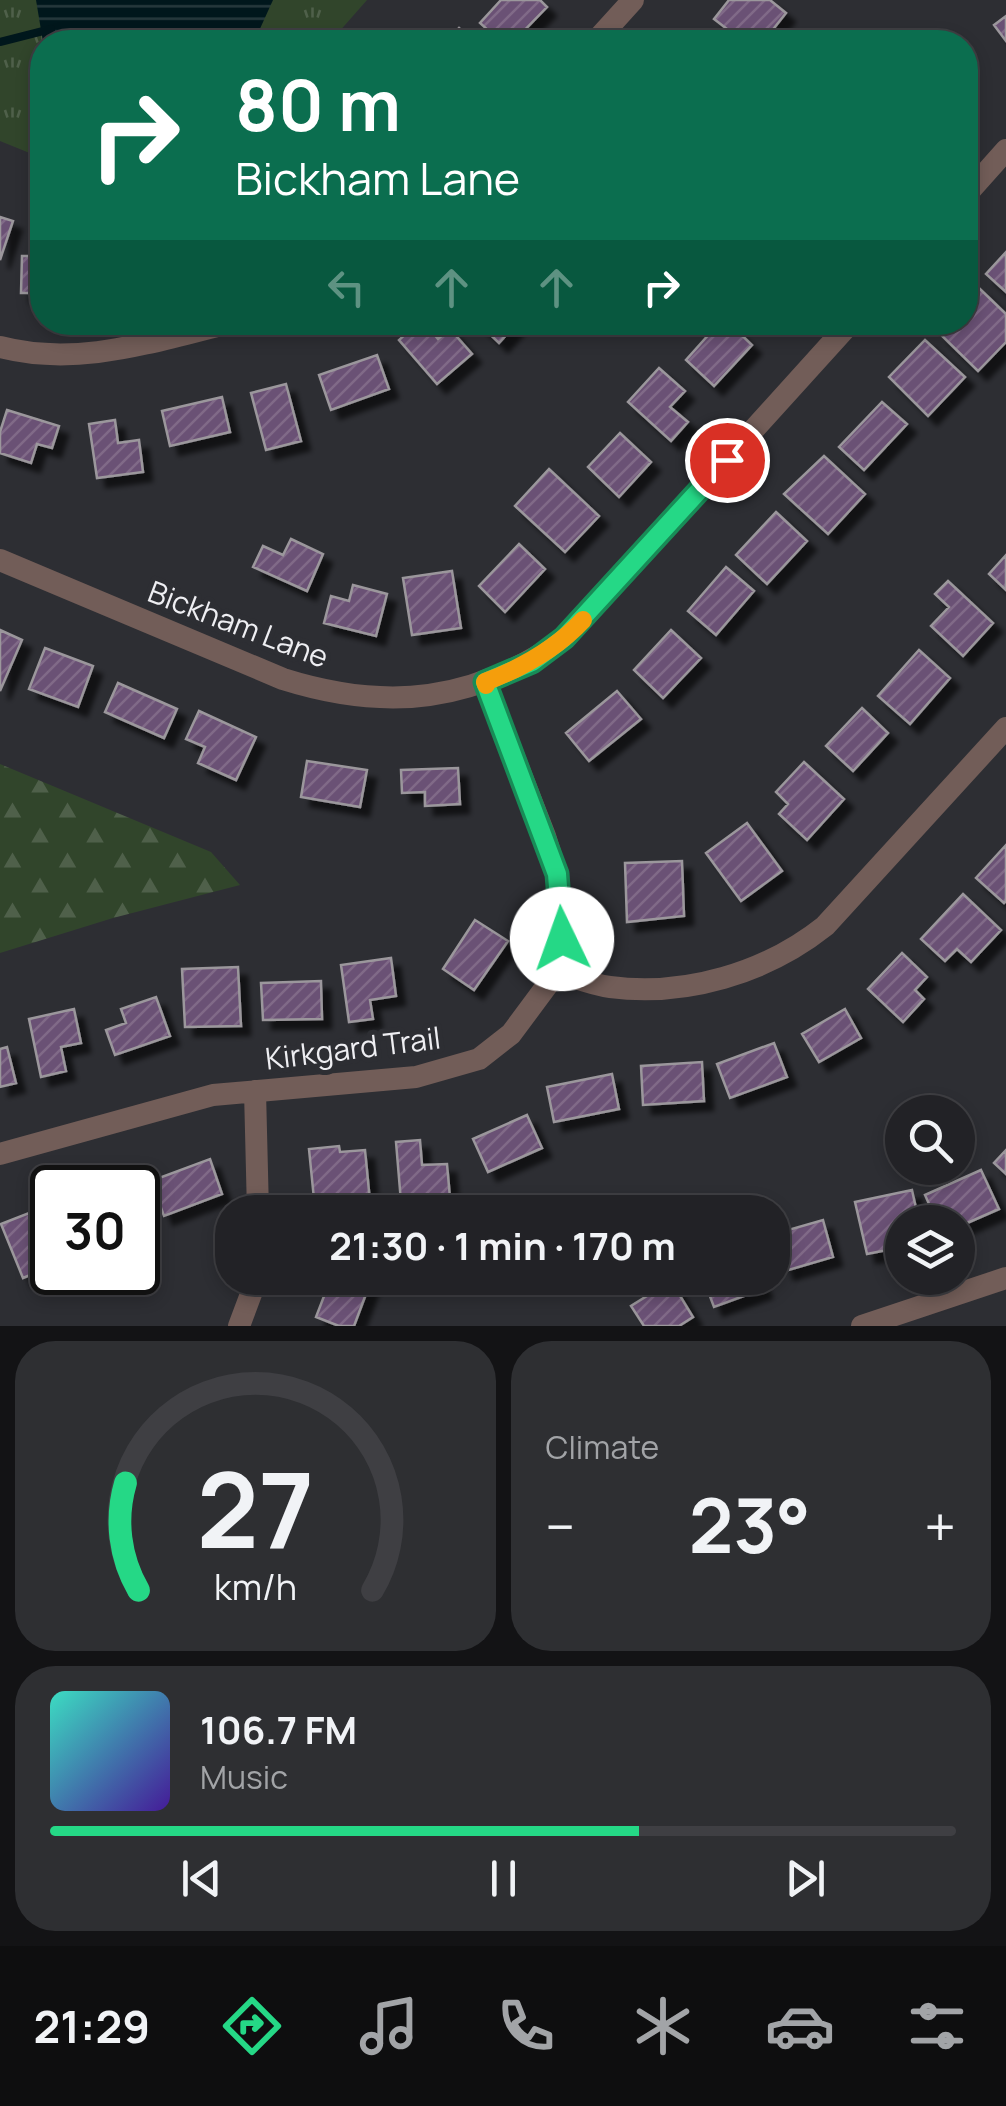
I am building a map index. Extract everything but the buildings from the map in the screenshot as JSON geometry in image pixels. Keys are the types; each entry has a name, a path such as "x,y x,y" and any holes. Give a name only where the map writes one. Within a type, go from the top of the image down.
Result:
{"street":[{"path":"605,30 633,0"},
{"path":"978,181 1006,150"},
{"path":"0,347 39,356 95,354 178,335"},
{"name":"Bickham Lane","path":"0,560 283,679 323,692 386,698 432,695 485,682 532,662 578,625 839,335"},
{"path":"485,682 557,874 562,939 557,972 608,987 659,990 730,976 806,942 1006,728"},
{"name":"Kirkgard Trail","path":"0,1154 213,1095 416,1077 479,1059 511,1034 557,972"},
{"path":"255,1091 258,1195"},
{"path":"862,1326 1006,1278"},
{"path":"239,1326 251,1295"},
{"path":"932,1303 939,1326"}],"green space":[{"path":"0,0 367,0 341,30 30,30 30,153 0,141"},
{"path":"0,764 211,852 240,885 0,953"}],"water":[{"path":"36,0 273,0 259,30 41,30"}],"waterway":[{"path":"47,30 51,29"},
{"path":"0,42 30,34"}],"slow traffic":[{"path":"486,685 485,682 532,662 583,620"}],"route":[{"path":"562,939 557,874 485,682 532,662 564,638 727,460"}]}
